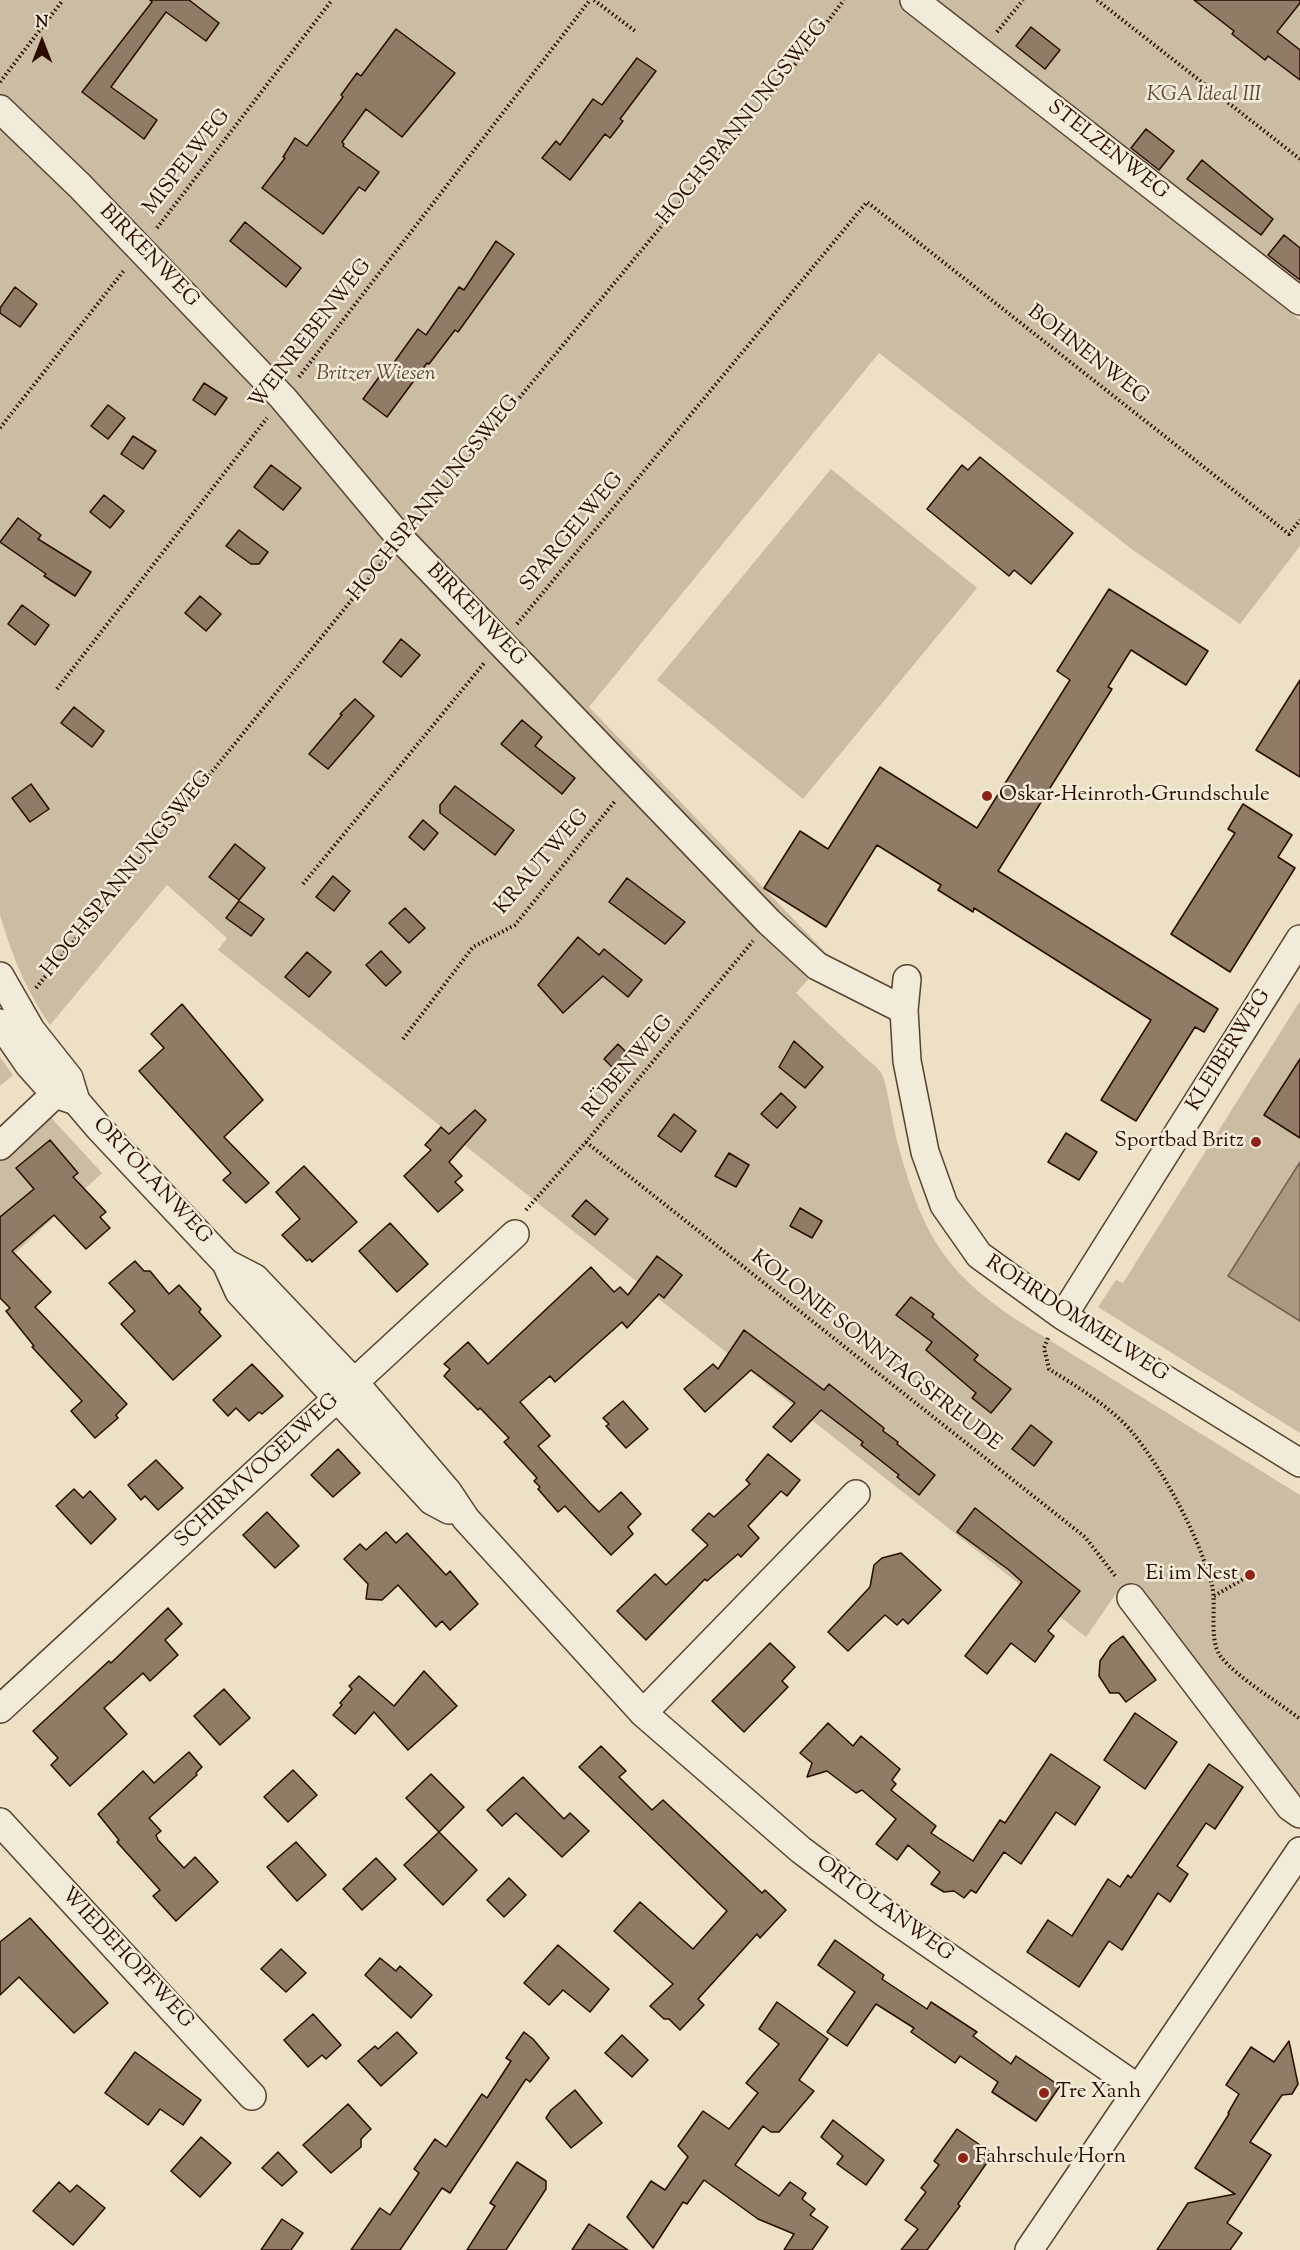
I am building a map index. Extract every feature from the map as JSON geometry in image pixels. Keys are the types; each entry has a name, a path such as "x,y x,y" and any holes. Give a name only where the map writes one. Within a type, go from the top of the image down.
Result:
{"street":[{"name":"STELZENWEG","path":"914,0 1300,301"},
{"name":"BIRKENWEG","path":"0,110 80,186 283,398 401,539 769,922 817,966 904,1010"},
{"name":"KLEIBERWEG","path":"1063,1316 1300,939"},
{"name":"ORTOLANWEG","path":"0,976 31,1030 69,1078 66,1097"},
{"name":"ROHRDOMMELWEG","path":"907,979 904,1010 907,1061 925,1152 944,1204 979,1255 1063,1316 1300,1462"},
{"name":"ORTOLANWEG","path":"0,1023 29,1065 99,1128 226,1263 239,1292 346,1391 432,1501 466,1519 643,1713 801,1850 886,1914 1138,2088"},
{"path":"0,1146 66,1097"},
{"name":"SCHIRMVOGELWEG","path":"0,1709 515,1234"},
{"path":"643,1713 856,1494"},
{"path":"1131,1598 1290,1807 1300,1814"},
{"name":"WIEDEHOPFWEG","path":"0,1822 252,2096"},
{"path":"1029,2250 1300,1851"}],"path":[{"path":"0,82 63,0"},
{"name":"MISPELWEG","path":"0,428 332,0"},
{"path":"592,0 635,31"},
{"name":"WEINREBENWEG","path":"57,689 592,0"},
{"name":"HOCHSPANNUNGSWEG","path":"32,993 401,539 786,75 844,0"},
{"path":"981,53 1023,0"},
{"path":"1097,0 1300,159"},
{"name":"BOHNENWEG","path":"867,202 1289,534 1300,520"},
{"name":"SPARGELWEG","path":"303,884 867,202"},
{"name":"KRAUTWEG","path":"403,1039 473,947 515,925 632,780"},
{"name":"RÜBENWEG","path":"515,1234 528,1207 586,1142 769,922"},
{"name":"KOLONIE SONNTAGSFREUDE","path":"586,1142 1084,1537 1131,1598"},
{"path":"1063,1316 1054,1324 1044,1348 1049,1369 1089,1395 1131,1431 1161,1474 1206,1565 1214,1596 1213,1628 1220,1655 1237,1671 1300,1719"},
{"path":"1214,1596 1250,1575"}],"green space":[{"name":"Britzer Wiesen","path":"0,0 898,0 1300,320 1300,546 1240,624 1133,550 879,353 589,707 829,956 796,993 882,1074 897,1141 916,1201 927,1226 955,1268 997,1306 1025,1325 1300,1495 1300,1793 1294,1802 1127,1583 1117,1592 1086,1637 218,950 227,938 167,885 50,1025 20,972 0,915"},
{"name":"KGA Ideal III","path":"936,0 1300,0 1300,298"},
{"path":"831,469 977,588 803,799 657,680"},
{"name":"Sportbad Britz","path":"1300,1001 1300,1433 1098,1307 1116,1280 1123,1283"},
{"path":"0,1057 13,1075 0,1086"},
{"path":"44,1110 102,1173 0,1267 0,1150"}],"shaded area":[{"path":"1300,1162 1300,1321 1228,1276"}],"building":[{"path":"150,0 189,0 219,23 206,41 166,12 111,87 157,120 144,139 82,92 152,2"},
{"path":"1194,0 1300,0 1277,32 1300,50 1300,80 1268,56 1265,60 1232,34 1234,31"},
{"path":"1031,27 1060,50 1045,69 1016,46"},
{"path":"396,29 455,73 402,137 366,109 342,142 343,146 379,172 365,191 359,187 323,234 262,188 285,158 283,157 295,138 307,146 343,97 341,95 357,73 361,76"},
{"path":"637,58 656,71 620,119 623,121 610,138 605,134 570,180 542,158 556,141 560,145 593,99 602,105"},
{"path":"1146,129 1174,151 1159,170 1131,148"},
{"path":"1202,160 1273,219 1261,235 1187,179"},
{"path":"245,222 301,268 286,287 230,241"},
{"path":"1284,235 1300,248 1300,280 1268,255"},
{"path":"496,241 514,254 458,332 455,330 429,364 427,363 387,417 363,399 382,373 385,375 418,329 426,335 459,287 464,290"},
{"path":"15,287 37,304 20,327 0,313 0,308"},
{"path":"204,383 227,398 215,415 193,400"},
{"path":"108,405 125,418 108,439 91,426"},
{"path":"133,436 156,451 143,469 121,454"},
{"path":"980,457 1073,533 1031,584 1014,570 1009,576 927,509 962,465 968,470"},
{"path":"271,465 301,488 283,510 254,487"},
{"path":"104,495 124,511 110,528 90,512"},
{"path":"18,518 41,535 38,539 91,572 75,596 44,576 46,574 0,542"},
{"path":"239,530 268,552 259,564 251,564 226,546"},
{"path":"1109,589 1208,651 1186,685 1131,650 1108,687 1112,689 998,871 1218,1009 1204,1032 1195,1027 1136,1121 1101,1100 1151,1020 974,908 973,912 938,890 941,885 877,845 826,927 764,888 800,831 828,849 880,767 977,828 1070,680 1057,671"},
{"path":"200,596 221,614 206,631 185,613"},
{"path":"22,605 49,625 35,645 8,624"},
{"path":"401,639 420,655 401,677 383,662"},
{"path":"1300,680 1300,777 1256,750"},
{"path":"355,699 374,716 328,769 309,754 342,715 340,714"},
{"path":"74,707 104,731 92,747 61,723"},
{"path":"522,720 542,737 535,746 575,778 562,794 501,744"},
{"path":"31,784 49,809 30,822 12,798"},
{"path":"455,786 514,830 495,855 440,813 440,805"},
{"path":"1243,804 1292,835 1278,857 1295,868 1230,972 1171,934 1235,833 1228,829"},
{"path":"423,820 438,833 424,850 409,837"},
{"path":"235,844 265,868 239,900 209,877"},
{"path":"333,876 350,891 334,911 316,897"},
{"path":"627,878 685,922 665,944 609,902"},
{"path":"239,901 264,919 251,936 226,918"},
{"path":"405,908 425,928 409,943 389,923"},
{"path":"578,937 599,955 604,949 642,980 628,997 603,976 563,1013 538,985"},
{"path":"381,951 401,972 386,986 366,965"},
{"path":"307,952 331,972 309,997 285,977"},
{"path":"182,1004 263,1100 224,1137 269,1183 246,1203 223,1180 231,1173 139,1071 164,1048 151,1034"},
{"path":"794,1041 823,1067 805,1088 779,1067"},
{"path":"618,1044 634,1060 620,1075 604,1059"},
{"path":"1300,1059 1300,1138 1264,1115"},
{"path":"781,1093 796,1107 777,1128 761,1114"},
{"path":"475,1110 486,1120 449,1162 462,1176 455,1182 463,1190 438,1212 404,1176 431,1150 425,1145 441,1127 449,1134"},
{"path":"674,1114 696,1131 681,1152 658,1136"},
{"path":"1066,1133 1097,1152 1079,1180 1048,1162"},
{"path":"50,1140 78,1173 73,1177 106,1212 100,1217 110,1228 86,1249 54,1215 12,1251 51,1292 35,1307 127,1404 116,1415 118,1418 95,1438 71,1411 82,1401 32,1347 34,1346 6,1311 10,1308 0,1298 0,1217 34,1189 16,1168"},
{"path":"729,1153 749,1165 736,1187 715,1176"},
{"path":"304,1166 357,1222 312,1262 310,1259 307,1261 282,1235 300,1219 276,1192"},
{"path":"586,1200 608,1219 595,1235 572,1216"},
{"path":"800,1208 822,1221 812,1238 790,1226"},
{"path":"390,1223 428,1264 397,1292 359,1251"},
{"path":"657,1256 682,1275 664,1298 659,1294 627,1328 622,1322 555,1382 550,1376 520,1402 550,1436 538,1446 599,1512 621,1492 641,1514 628,1527 633,1534 611,1555 565,1506 558,1512 538,1489 540,1487 534,1481 537,1478 504,1442 509,1438 444,1376 450,1369 444,1364 468,1342 488,1364 591,1267 614,1292 620,1287 628,1295"},
{"path":"135,1261 144,1271 150,1271 169,1294 179,1285 221,1336 173,1380 121,1324 135,1311 109,1283"},
{"path":"911,1297 934,1314 932,1317 978,1355 974,1360 1011,1389 991,1413 972,1398 976,1393 926,1350 932,1342 896,1315"},
{"path":"744,1330 824,1390 829,1384 884,1428 883,1431 898,1442 897,1444 935,1475 919,1495 897,1477 899,1475 861,1445 863,1442 821,1410 791,1442 773,1427 795,1403 751,1370 705,1412 684,1389 713,1364 718,1369"},
{"path":"252,1364 283,1396 262,1414 259,1412 249,1421 236,1408 228,1416 213,1400"},
{"path":"623,1401 648,1429 626,1448 606,1426 609,1424 603,1418"},
{"path":"1031,1425 1052,1442 1034,1466 1012,1449"},
{"path":"338,1449 360,1473 333,1497 311,1475"},
{"path":"768,1454 800,1480 787,1496 781,1491 748,1526 759,1538 741,1557 738,1554 707,1581 705,1579 646,1640 617,1611 655,1574 666,1585 708,1545 692,1530 709,1513 714,1517 750,1484 746,1480"},
{"path":"156,1460 183,1488 158,1510 145,1496 141,1500 128,1485"},
{"path":"74,1489 83,1498 90,1491 116,1519 91,1544 56,1506"},
{"path":"975,1508 1080,1591 1048,1631 1054,1636 1035,1662 1011,1643 987,1674 965,1656 1022,1582 957,1532"},
{"path":"267,1512 299,1546 275,1568 243,1535"},
{"path":"386,1532 396,1543 407,1533 446,1575 450,1571 478,1604 450,1630 442,1621 436,1627 398,1585 382,1600 366,1599 368,1584 344,1559 360,1544 366,1550"},
{"path":"901,1553 941,1590 908,1624 903,1619 897,1625 885,1615 848,1651 828,1632 870,1587 874,1565 882,1558"},
{"path":"168,1608 182,1624 165,1640 178,1655 150,1681 143,1673 104,1708 127,1734 70,1786 51,1765 58,1758 33,1731 109,1661 111,1663"},
{"path":"1123,1636 1156,1680 1126,1702 1119,1693 1110,1693 1099,1676 1100,1661 1111,1645"},
{"path":"770,1643 795,1667 782,1681 788,1687 744,1732 712,1701"},
{"path":"424,1671 457,1706 408,1750 374,1712 355,1734 333,1715 352,1689 349,1686 359,1676 394,1706"},
{"path":"224,1689 250,1718 220,1745 194,1716"},
{"path":"1135,1713 1177,1742 1145,1789 1104,1760"},
{"path":"828,1723 853,1746 861,1736 900,1769 892,1780 896,1784 891,1790 936,1826 931,1833 973,1861 1000,1820 1005,1823 1051,1754 1100,1787 1075,1825 1056,1812 1021,1864 1004,1852 976,1893 971,1890 964,1898 954,1891 944,1892 931,1884 940,1872 908,1845 897,1860 876,1844 896,1819 862,1790 856,1793 827,1771 807,1777 812,1763 800,1753"},
{"path":"601,1746 626,1771 619,1777 652,1810 663,1800 762,1893 765,1890 786,1910 760,1938 757,1934 698,1999 704,2005 680,2030 650,2006 673,1984 614,1931 640,1902 693,1949 727,1911 579,1767"},
{"path":"189,1752 202,1767 196,1773 197,1775 149,1818 161,1831 156,1835 158,1840 184,1868 195,1857 218,1882 176,1921 153,1896 160,1890 117,1842 119,1840 98,1814 143,1771 154,1783"},
{"path":"1209,1764 1243,1787 1215,1829 1206,1823 1177,1866 1188,1874 1170,1902 1158,1893 1122,1950 1109,1941 1079,1987 1027,1952 1048,1920 1072,1936 1108,1879 1120,1887 1128,1875 1131,1878"},
{"path":"293,1770 317,1795 288,1822 264,1797"},
{"path":"431,1774 464,1807 439,1832 406,1798"},
{"path":"523,1777 564,1819 570,1813 589,1831 562,1857 516,1813 502,1826 487,1810"},
{"path":"439,1832 477,1870 443,1905 404,1865"},
{"path":"296,1842 326,1875 297,1901 267,1867"},
{"path":"376,1858 396,1879 362,1910 343,1889"},
{"path":"509,1878 526,1895 504,1917 487,1900"},
{"path":"30,1918 108,2003 74,2033 19,1977 0,1995 0,1942"},
{"path":"835,1940 884,1975 882,1979 927,2009 931,2002 977,2032 973,2036 1011,2064 1016,2056 1060,2086 1036,2121 992,2092 998,2082 960,2056 955,2063 911,2032 914,2028 876,2004 847,2046 827,2032 855,1992 818,1965"},
{"path":"558,1945 609,1989 590,2012 563,1990 549,2005 524,1983"},
{"path":"281,1949 306,1973 286,1992 261,1969"},
{"path":"380,1958 396,1971 400,1966 432,1995 411,2018 365,1975"},
{"path":"777,2002 828,2039 799,2080 814,2091 779,2132 771,2132 763,2126 735,2165 779,2196 790,2182 806,2193 802,2199 815,2209 810,2215 828,2227 812,2250 784,2250 794,2234 758,2219 704,2180 687,2204 683,2202 653,2248 627,2217 651,2181 665,2190 688,2157 678,2146 703,2111 729,2129 758,2093 746,2083 779,2044 759,2029"},
{"path":"313,2014 341,2045 326,2059 322,2055 308,2067 284,2040"},
{"path":"397,2032 417,2053 381,2086 358,2061 375,2046 378,2049"},
{"path":"524,2032 549,2058 530,2082 526,2079 450,2193 442,2188 400,2250 351,2250 380,2208 390,2215 419,2173 414,2169 435,2139 446,2147 482,2094 487,2098 511,2061 506,2058"},
{"path":"622,2035 648,2060 632,2077 605,2053"},
{"path":"1289,2041 1298,2084 1292,2094 1282,2095 1250,2142 1271,2155 1227,2223 1242,2233 1230,2250 1157,2250 1188,2203 1235,2194 1195,2168 1239,2094 1226,2085 1251,2047 1274,2062"},
{"path":"135,2052 201,2100 183,2125 160,2109 148,2125 105,2093"},
{"path":"575,2090 602,2123 571,2148 546,2118 551,2110"},
{"path":"348,2104 371,2129 361,2139 361,2147 331,2173 303,2145"},
{"path":"833,2120 884,2160 866,2185 837,2164 843,2156 821,2137"},
{"path":"957,2129 993,2154 958,2204 960,2206 927,2250 901,2250 918,2229 905,2220 926,2192 921,2188 939,2165 934,2161"},
{"path":"201,2137 231,2163 200,2197 171,2171"},
{"path":"278,2152 297,2172 282,2186 262,2168"},
{"path":"517,2162 546,2181 546,2189 506,2250 467,2250 495,2206 490,2203"},
{"path":"59,2182 70,2192 77,2185 105,2208 73,2245 33,2211"},
{"path":"282,2219 303,2233 291,2250 261,2250"},
{"path":"589,2224 628,2250 572,2250"}],"place":[{"name":"Oskar-Heinroth-Grundschule","path":"987,796"},
{"name":"Sportbad Britz","path":"1256,1142"},
{"name":"Ei im Nest","path":"1250,1575"},
{"name":"Tre Xanh","path":"1044,2093"},
{"name":"Fahrschule Horn","path":"963,2158"}]}
